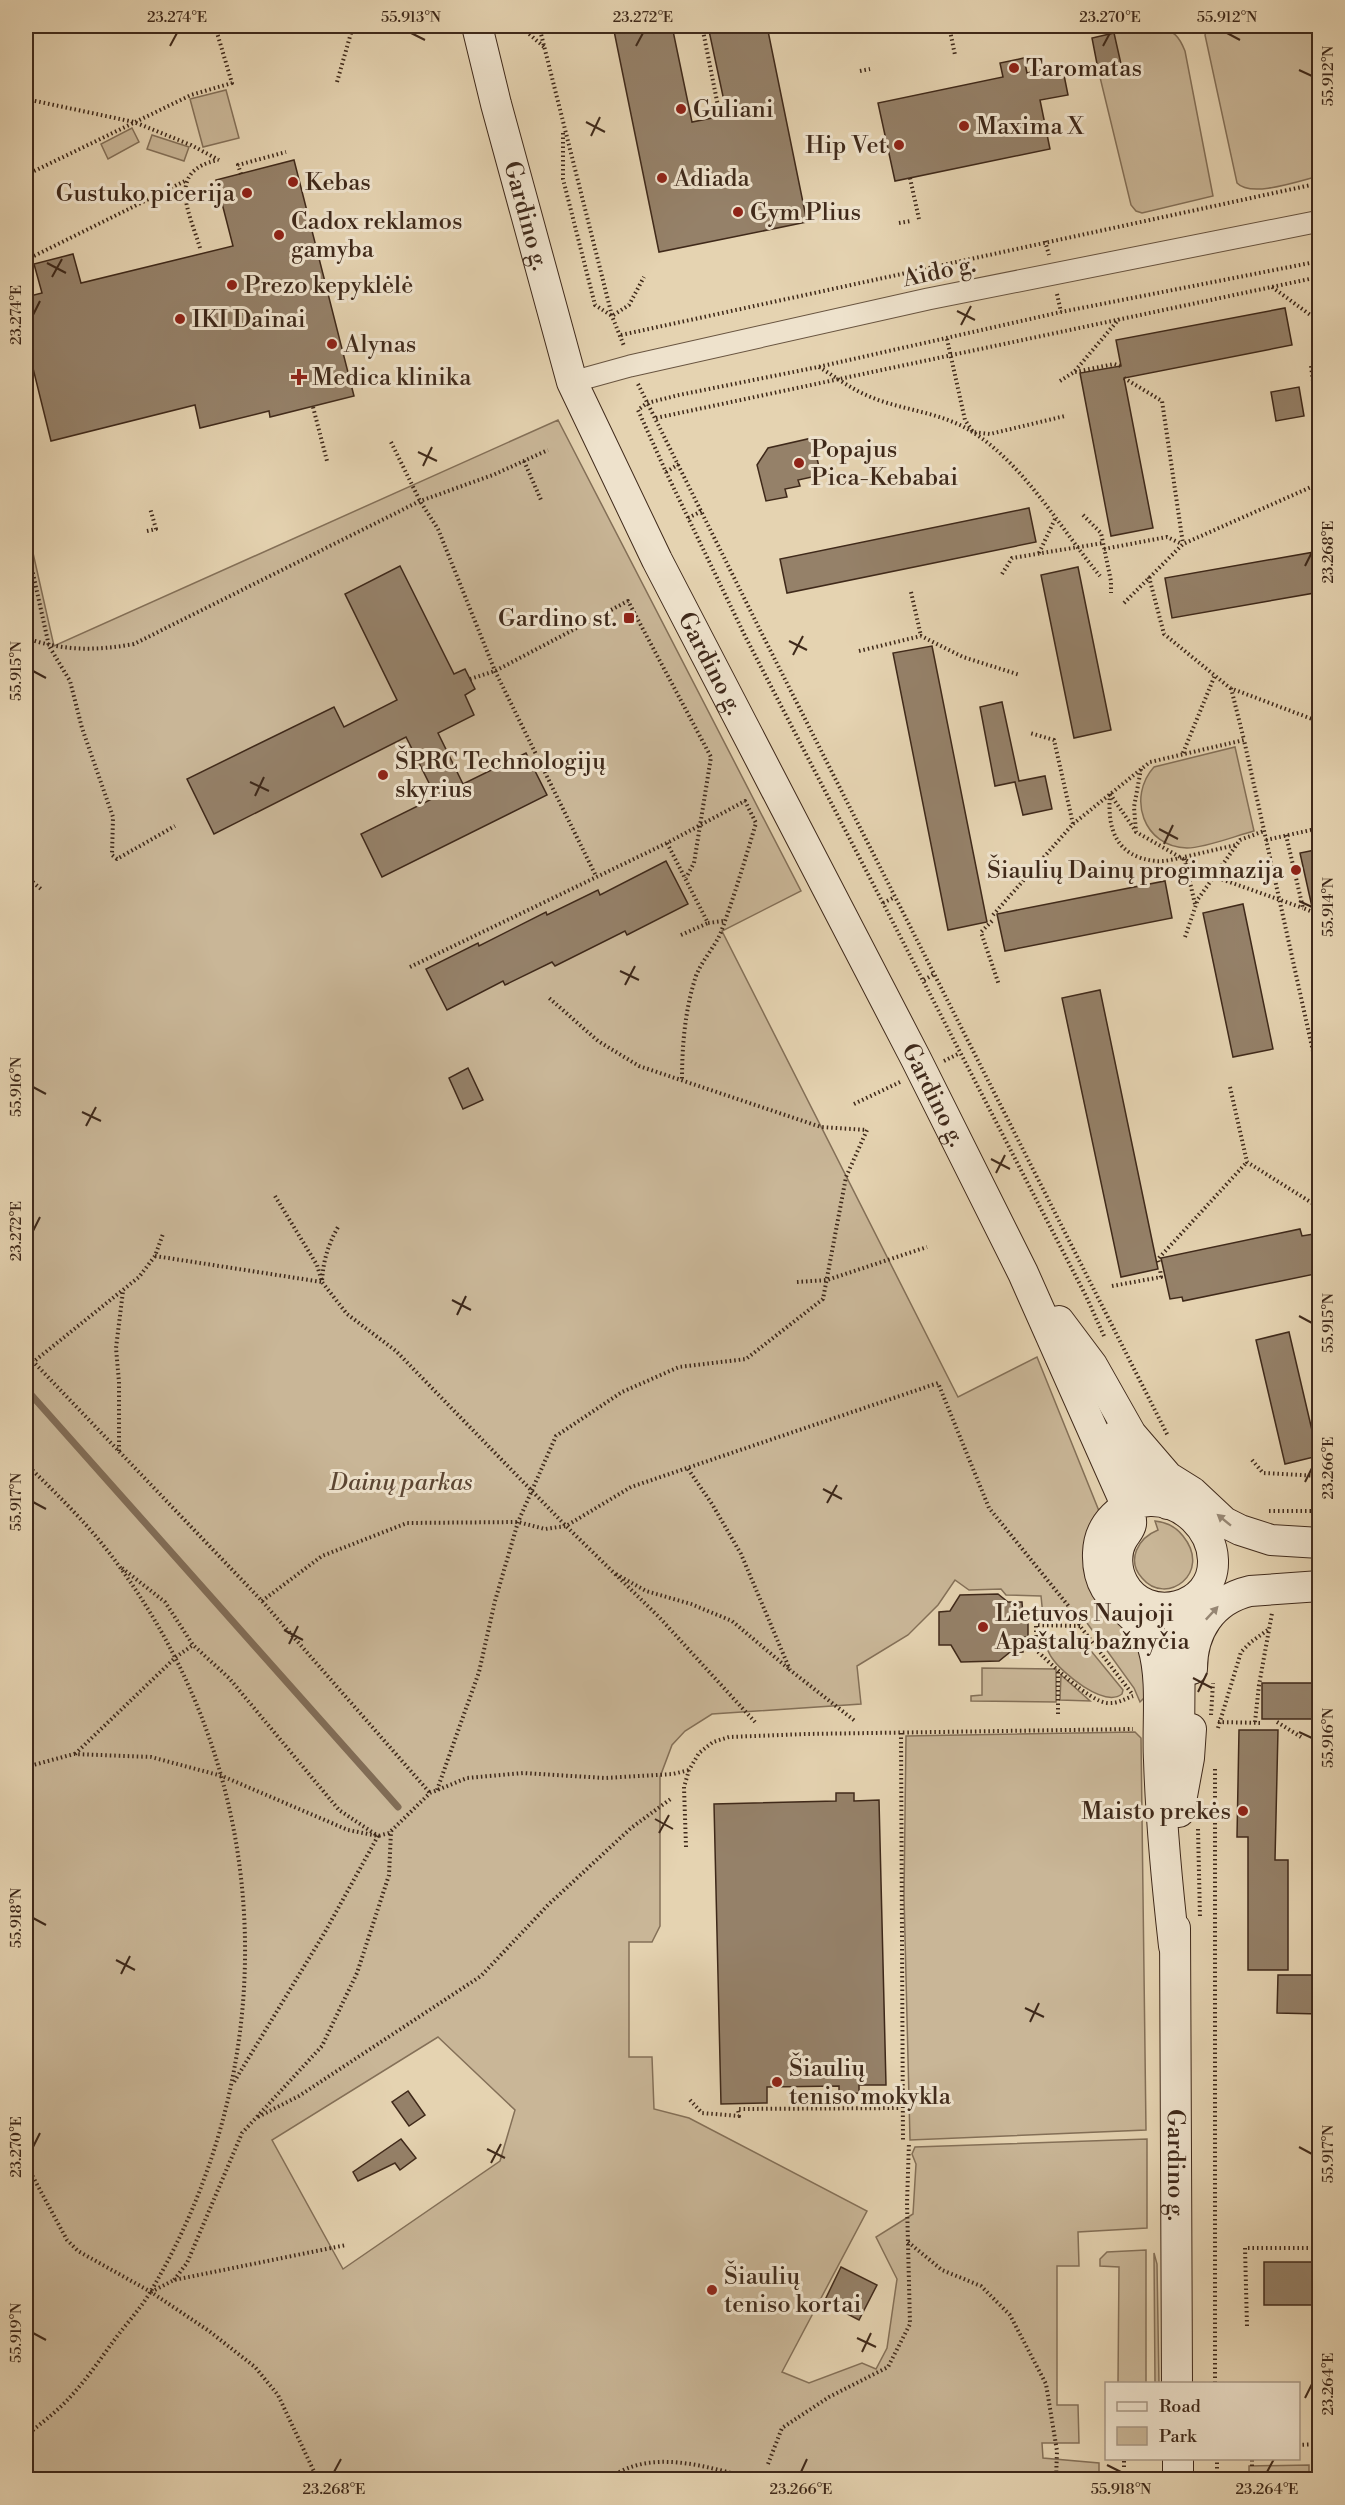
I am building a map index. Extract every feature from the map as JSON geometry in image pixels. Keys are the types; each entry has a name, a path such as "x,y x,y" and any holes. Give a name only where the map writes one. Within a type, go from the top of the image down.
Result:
{"main road":[{"name":"Gardino g.","path":"477,26 572,382 662,570 916,1059 1023,1273 1059,1321 1133,1471 1145,1485 1168,1504 1191,1516 1207,1535 1211,1547"},
{"path":"1023,1273 1033,1321 1106,1497 1109,1516 1152,1501 1168,1504"},
{"path":"1059,1321 1092,1365 1131,1434 1168,1477 1192,1492 1224,1522 1240,1530 1271,1540 1320,1543"},
{"name":"Gardino g.","path":"1117,1515 1098,1550 1098,1571 1111,1599 1140,1623 1154,1650 1158,1685 1164,1849 1174,1946"},
{"path":"1117,1515 1131,1518 1131,1525 1118,1550 1117,1562 1122,1582 1136,1598 1150,1605 1167,1608 1186,1605 1204,1589 1213,1568 1211,1547 1221,1551 1320,1552"},
{"path":"1210,1579 1225,1575 1320,1574"},
{"path":"1179,1812 1189,1758 1192,1654 1204,1622 1218,1606 1240,1593 1320,1586"},
{"name":"Gardino g.","path":"1177,2382 1174,1946 1179,1812 1180,1622 1186,1605"},
{"path":"1178,2460 1178,2480"}],"street":[{"name":"Aido g.","path":"572,382 630,366 928,298 1320,221"}],"path":[{"path":"26,176 191,95 232,83 215,26"},
{"path":"337,82 353,26"},
{"path":"526,26 527,32 544,48"},
{"path":"539,26 612,316 621,334 630,366 646,403 656,418 895,897 1169,1437"},
{"path":"702,26 720,116"},
{"path":"949,26 955,55"},
{"path":"1074,27 1083,26"},
{"path":"860,71 870,69"},
{"path":"26,99 134,123 191,145 219,160 202,164 189,174 185,188 200,248"},
{"path":"563,127 563,179 595,305 612,316"},
{"path":"241,174 238,165 286,152"},
{"path":"910,178 919,219"},
{"path":"26,260 187,180"},
{"path":"621,334 1320,183"},
{"path":"899,223 911,221"},
{"path":"1108,1344 1086,1296 996,1125 924,980 746,638 638,410 646,403 1061,312 1320,261"},
{"path":"612,316 629,305 644,277"},
{"path":"656,418 1314,278"},
{"path":"1272,287 1320,322"},
{"path":"1060,381 1074,372 1119,318"},
{"path":"946,339 965,420 973,432 990,434 1065,416"},
{"path":"1074,372 1114,364 1121,366"},
{"path":"1311,366 1320,432"},
{"path":"818,367 867,395 950,420 973,432 999,452 1100,576"},
{"path":"1124,378 1162,401 1183,544"},
{"path":"313,407 327,461"},
{"path":"391,442 420,501 438,529 495,671 596,876"},
{"path":"26,638 49,646 99,650 134,644 420,501 493,475 548,450"},
{"path":"524,461 541,500"},
{"path":"666,472 679,464"},
{"path":"1124,603 1183,544 1320,483"},
{"path":"147,531 156,528 150,508"},
{"path":"688,518 702,511"},
{"path":"1083,515 1101,534 1112,593"},
{"path":"1039,554 1055,519"},
{"path":"1104,549 1167,537 1183,544"},
{"path":"26,542 28,560 49,646 70,681 82,728 113,817 112,855 117,859 175,826"},
{"path":"1002,574 1012,558 1078,549 1103,543"},
{"path":"26,578 34,577"},
{"path":"1149,577 1164,634 1230,688 1320,722"},
{"path":"911,592 921,636"},
{"path":"470,679 495,671 628,601 711,757 694,863 686,878"},
{"path":"859,651 921,636 963,657 1020,675"},
{"path":"1182,754 1215,675"},
{"path":"1230,688 1244,740 1320,1083"},
{"path":"1030,733 1054,740 1072,824"},
{"path":"993,915 1072,824 1150,762 1244,740"},
{"path":"1136,832 1134,807 1141,769"},
{"path":"1110,794 1136,832 1184,857 1215,877 1320,915"},
{"path":"1110,794 1109,810 1112,831 1130,855 1157,862 1236,845"},
{"path":"410,967 667,843 745,801 756,823 740,879 723,921 722,931 697,975 686,1022 682,1052 682,1080"},
{"path":"1266,840 1320,828"},
{"path":"1185,937 1195,904 1236,845 1240,840 1264,831"},
{"path":"1286,835 1303,908"},
{"path":"667,843 708,923"},
{"path":"1184,857 1195,904"},
{"path":"26,876 42,890"},
{"path":"883,903 895,897"},
{"path":"1314,912 1320,910"},
{"path":"681,934 708,923 723,921"},
{"path":"992,921 981,932 999,985"},
{"path":"924,980 934,974"},
{"path":"437,1790 479,1672 495,1601 518,1522 556,1436 622,1392 679,1367 746,1359 823,1299 846,1177 867,1130 821,1126 639,1066 598,1041 548,997"},
{"path":"1230,1087 1247,1162 1320,1208"},
{"path":"1313,1097 1320,1095"},
{"path":"1159,1262 1158,1259 1247,1162"},
{"path":"275,1196 318,1265 322,1282 347,1314 396,1351 438,1397 658,1617 755,1722"},
{"path":"322,1282 323,1263 338,1227"},
{"path":"32,1363 138,1277 155,1256 163,1234"},
{"path":"797,1282 827,1280 927,1247"},
{"path":"155,1256 322,1282"},
{"path":"1112,1286 1161,1277 1160,1269"},
{"path":"119,1451 119,1382 116,1348 124,1289"},
{"path":"26,1354 32,1363 262,1600 430,1793"},
{"path":"262,1600 322,1556 407,1523 518,1522 545,1528 566,1526 631,1487 938,1383 989,1508 1075,1614 1080,1626 1133,1696 1118,1703 1099,1700 1058,1670 1036,1650 1036,1625 1080,1626"},
{"path":"1252,1460 1263,1473 1320,1476"},
{"path":"26,1464 61,1497 119,1565 149,1610 176,1657 209,1735 222,1776 238,1847 245,1918 244,2002 233,2085 201,2192 151,2292 72,2396 26,2436"},
{"path":"688,1469 712,1504 741,1554 790,1670"},
{"path":"1264,1509 1320,1511"},
{"path":"119,1565 165,1602 193,1644 229,1678 339,1809 378,1836"},
{"path":"610,1570 646,1591 691,1604 732,1621 855,1721"},
{"path":"1256,1722 1258,1685 1272,1608"},
{"path":"1218,1731 1241,1652 1269,1629"},
{"path":"74,1754 176,1657 193,1644"},
{"path":"1058,1670 1058,1714"},
{"path":"1212,1677 1210,1722 1262,1723"},
{"path":"1277,1722 1301,1737"},
{"path":"686,1847 684,1787 689,1770 699,1753 713,1742 729,1737 1137,1729"},
{"path":"901,1733 901,2108 903,2142"},
{"path":"26,1767 74,1754 151,1757 222,1776 348,1830 378,1836 391,1831 430,1793 467,1778 523,1773 605,1778 673,1774 689,1770"},
{"path":"1215,1759 1215,2382"},
{"path":"258,2117 299,2096 481,1976 548,1905 631,1828 672,1798"},
{"path":"174,2280 187,2263 243,2133 322,2046 357,1973 389,1875 391,1831"},
{"path":"233,2085 325,1932 378,1836"},
{"path":"1312,1916 1320,1916"},
{"path":"690,2100 702,2113 739,2116 738,2109 901,2108"},
{"path":"768,2464 782,2427 829,2397 888,2367 910,2324 909,2142"},
{"path":"26,2164 67,2240 78,2251 151,2292 255,2367 278,2395 318,2480"},
{"path":"908,2241 942,2270 981,2286 1010,2314 1046,2384 1058,2451 1056,2480"},
{"path":"151,2292 174,2280 346,2245"},
{"path":"1247,2326 1245,2248 1320,2248"},
{"path":"1300,2445 1320,2444"},
{"path":"1124,2460 1124,2467"},
{"path":"1217,2460 1217,2480"},
{"path":"1252,2460 1252,2466"},
{"path":"608,2480 619,2470 640,2463 668,2463 721,2469 757,2480"}],"green space":[{"path":"1208,26 1319,26 1319,176 1264,189 1244,187 1237,183 1205,35"},
{"path":"1159,27 1175,35 1181,41 1185,51 1213,196 1142,213 1136,211 1131,205 1098,69 1114,33"},
{"path":"226,90 239,138 203,147 190,99"},
{"path":"132,128 139,142 108,159 101,144"},
{"path":"152,135 189,147 184,161 147,149"},
{"name":"Dainų parkas","path":"558,420 801,891 722,931 958,1397 1037,1357 1099,1511 1106,1612 1141,1644 1147,1695 1140,1702 1134,1688 1082,1616 1043,1616 1041,1596 1006,1595 1001,1589 969,1590 955,1580 938,1605 908,1635 857,1666 861,1704 712,1714 685,1731 672,1745 660,1777 660,1926 652,1942 629,1942 629,2057 652,2057 654,2109 689,2118 867,2211 782,2372 809,2383 862,2363 876,2369 887,2348 897,2279 876,2237 913,2214 916,2164 912,2154 915,2147 1147,2139 1147,2228 1078,2232 1079,2266 1057,2266 1057,2405 1078,2405 1079,2443 1042,2443 1043,2458 1099,2463 1099,2479 26,2479 26,522 54,646","holes":["438,2037 515,2110 500,2161 343,2269 272,2140"]},
{"path":"1235,747 1254,831 1211,844 1187,848 1159,839 1150,830 1141,806 1146,779 1154,767"},
{"path":"1155,1521 1167,1524 1183,1536 1191,1550 1193,1562 1190,1573 1183,1582 1163,1589 1152,1586 1142,1578 1135,1564 1136,1550 1140,1544 1158,1530"},
{"path":"1042,1636 1077,1638 1083,1641 1123,1690 1122,1694 1114,1697 1105,1696 1095,1693 1074,1680 1052,1658"},
{"path":"982,1668 1056,1669 1056,1702 971,1701 971,1696 982,1695"},
{"path":"1061,1675 1090,1701 1060,1700"},
{"path":"1135,1732 1141,1738 1146,2130 910,2140 904,1896 906,1736"},
{"path":"1146,2250 1146,2382 1118,2382 1119,2267 1100,2266 1100,2259 1107,2252"},
{"path":"1154,2253 1157,2264 1159,2382 1155,2382"},
{"path":"1309,2465 1309,2479 1249,2479 1249,2466"}],"building":[{"path":"613,26 672,26 692,122 727,115 708,26 767,26 807,222 659,252"},
{"path":"1114,33 1121,64 1098,69 1092,38"},
{"name":"Maxima X","path":"1024,58 1027,73 1062,65 1068,95 1040,100 1050,149 895,181 878,103 1003,77 1000,63"},
{"name":"IKI Dainai","path":"294,160 354,396 270,417 269,411 200,428 195,405 51,441 26,340 26,297 42,293 34,264 73,254 81,283 233,246 216,180"},
{"path":"1285,308 1292,345 1124,378 1153,528 1111,536 1080,373 1121,366 1116,340"},
{"path":"1299,387 1304,416 1276,421 1271,392"},
{"path":"812,438 821,475 798,480 800,486 785,489 787,497 766,501 757,465 768,448"},
{"path":"1029,508 1036,542 787,593 780,559"},
{"path":"1320,551 1320,592 1172,618 1165,578"},
{"path":"400,566 454,674 465,669 475,689 465,695 474,715 438,733 463,784 526,753 547,795 382,877 361,834 436,797 406,737 214,834 187,779 334,707 344,727 397,700 345,594"},
{"path":"1078,567 1111,730 1074,738 1041,575"},
{"path":"932,646 987,922 948,930 893,653"},
{"path":"1002,702 1019,781 1045,776 1052,809 1023,815 1015,782 995,786 980,707"},
{"path":"1320,849 1320,906 1312,907 1300,853"},
{"path":"666,861 688,904 627,935 625,931 555,966 552,962 505,985 503,981 447,1010 426,969 478,943 479,946 546,912 547,915 598,890 600,895"},
{"path":"1165,881 1172,918 1005,951 997,914"},
{"path":"1243,904 1273,1049 1233,1057 1203,913"},
{"path":"1100,990 1158,1269 1121,1277 1062,998"},
{"path":"468,1068 483,1100 463,1109 449,1078"},
{"path":"1300,1229 1302,1236 1320,1233 1320,1273 1183,1301 1182,1297 1170,1299 1161,1258"},
{"path":"1289,1332 1318,1456 1285,1464 1256,1340"},
{"name":"Lietuvos Naujoji Apaštalų bažnyčia","path":"998,1594 1008,1602 1022,1602 1023,1617 1028,1617 1028,1637 1023,1637 1023,1652 1009,1653 999,1661 961,1662 951,1645 939,1645 939,1612 950,1611 960,1595"},
{"path":"1262,1683 1320,1683 1320,1719 1262,1719"},
{"path":"1239,1730 1278,1730 1275,1860 1288,1860 1288,1970 1248,1970 1248,1837 1237,1837"},
{"path":"836,1793 854,1793 854,1801 879,1800 886,2085 859,2085 859,2093 839,2094 839,2086 767,2087 767,2103 721,2104 714,1804 836,1801"},
{"path":"1278,1975 1320,1975 1320,2014 1277,2013"},
{"path":"408,2091 425,2115 409,2126 392,2102"},
{"path":"401,2139 416,2158 400,2170 395,2163 358,2181 353,2172"},
{"path":"1264,2262 1320,2262 1320,2305 1264,2305"},
{"path":"841,2267 877,2285 859,2320 824,2302"}],"waterway":[{"path":"26,1389 398,1807"}],"place":[{"name":"Taromatas","path":"1014,68"},
{"name":"Guliani","path":"681,109"},
{"name":"Maxima X","path":"964,126"},
{"name":"Hip Vet","path":"899,145"},
{"name":"Adiada","path":"662,178"},
{"name":"Kebas","path":"293,182"},
{"name":"Gustuko picerija","path":"247,193"},
{"name":"Gym Plius","path":"738,212"},
{"name":"Cadox reklamos gamyba","path":"279,235"},
{"name":"Prezo kepyklėlė","path":"232,285"},
{"name":"IKI Dainai","path":"180,319"},
{"name":"Alynas","path":"332,344"},
{"name":"Medica klinika","path":"299,377"},
{"name":"Popajus Pica-Kebabai","path":"799,463"},
{"name":"Gardino st.","path":"629,618"},
{"name":"ŠPRC Technologijų skyrius","path":"383,775"},
{"name":"Šiaulių Dainų progimnazija","path":"1296,870"},
{"name":"Lietuvos Naujoji Apaštalų bažnyčia","path":"983,1627"},
{"name":"Maisto prekės","path":"1243,1811"},
{"name":"Šiaulių teniso mokykla","path":"777,2082"},
{"name":"Šiaulių teniso kortai","path":"712,2290"}]}
